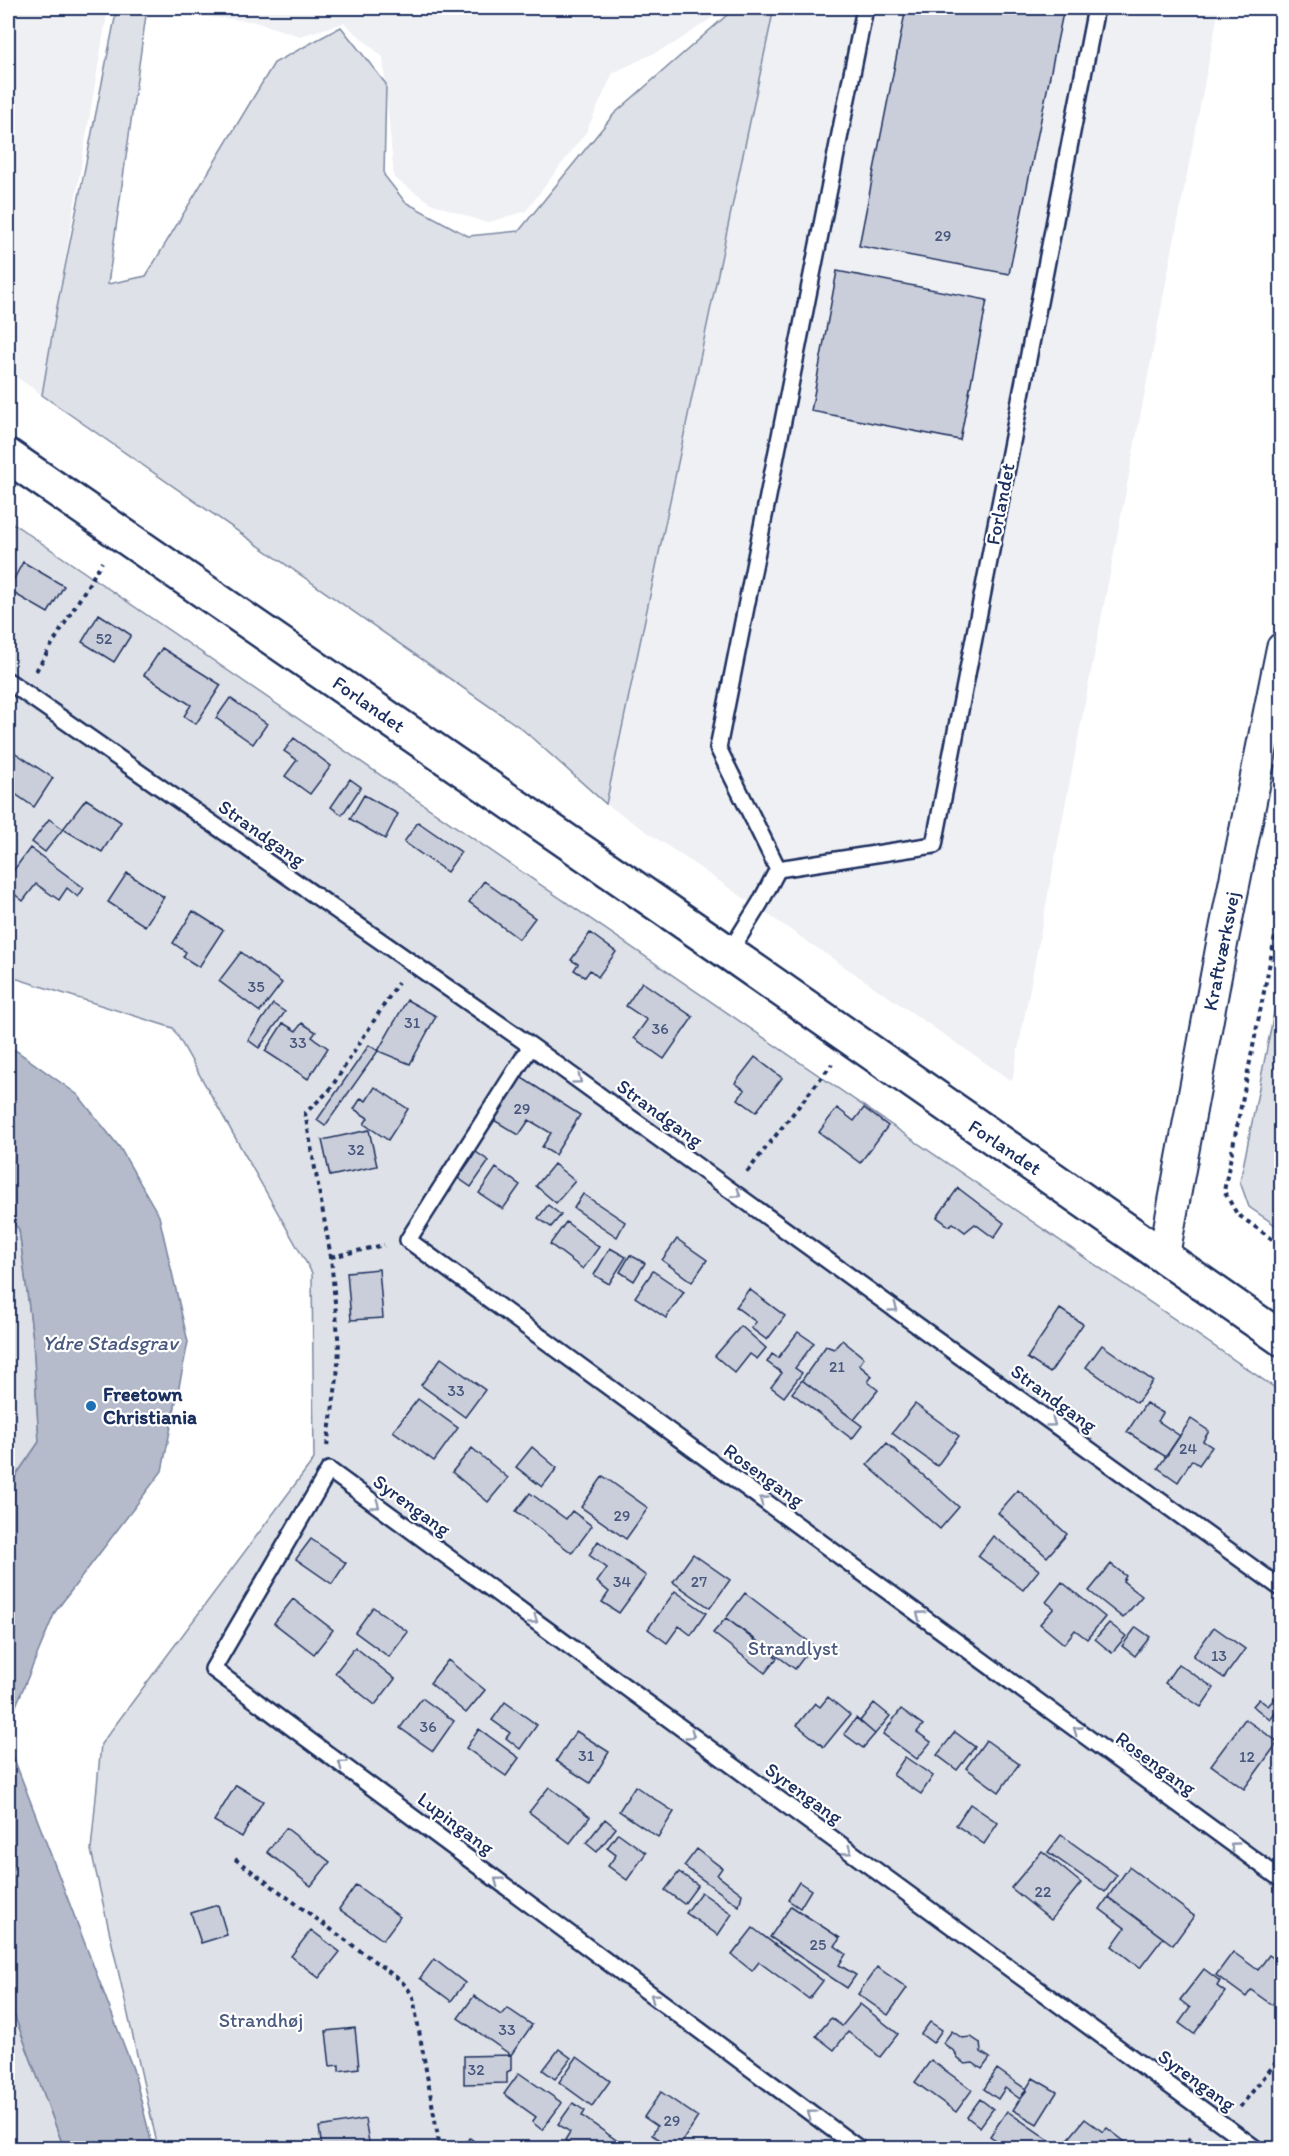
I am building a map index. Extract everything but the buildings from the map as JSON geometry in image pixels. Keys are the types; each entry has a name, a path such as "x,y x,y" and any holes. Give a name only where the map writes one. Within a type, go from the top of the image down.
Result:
{"street":[{"name":"Forlandet","path":"8,456 729,953 1281,1339"},
{"name":"Kraftværksvej","path":"1164,1255 1223,938 1281,648"}],"lane":[{"path":"729,953 778,869 718,748 865,8"},
{"name":"Forlandet","path":"778,869 934,845 1096,8"},
{"name":"Strandgang","path":"8,681 531,1046 1281,1589"},
{"path":"408,1240 531,1046"},
{"name":"Rosengang","path":"408,1240 1281,1880"},
{"name":"Syrengang","path":"329,1470 1255,2148"},
{"name":"Lupingang","path":"329,1470 213,1669 858,2148"}],"path":[{"path":"23,692 119,533"},
{"path":"1281,902 1224,1191 1237,1214 1281,1246"},
{"path":"329,1470 327,1448 339,1348 331,1257 305,1113 329,1091 411,962"},
{"path":"732,1191 851,1039"},
{"path":"331,1257 408,1240"},
{"path":"235,1859 407,1987 413,1997 440,2148"},
{"path":"1225,2126 1281,2055"}],"shaded area":[{"path":"8,8 108,8 42,395 8,371"},
{"path":"157,8 724,8 675,43 613,73 586,132 526,211 486,223 431,203 394,178 383,57 344,23 300,36 252,21 156,12"},
{"path":"774,8 1219,8 1012,1081 606,804"}],"green space":[{"path":"117,8 147,8 108,284 146,276 274,63 341,27 386,84 384,175 405,202 468,236 519,231 614,114 735,8 774,8 606,804 522,729 42,395 56,312"},
{"name":"Strandlyst","path":"8,520 1281,1392 1281,2148 158,2148 91,1850 101,1744 314,1459 312,1273 173,1028 8,976"},
{"path":"1281,978 1282,1229 1249,1207 1240,1182"},
{"path":"8,1218 19,1229 33,1339 39,1442 8,1487"},
{"path":"8,1998 64,2148 8,2148"}],"water":[{"name":"Ydre Stadsgrav","path":"8,1046 78,1095 120,1148 159,1216 188,1342 162,1471 55,1612 8,1725 8,1487 39,1442 33,1339 19,1229 8,1218"},
{"path":"8,1743 133,2069 153,2148 64,2148 8,1998"}],"place":[{"name":"Freetown Christiania","path":"91,1406"}],"park label":[{"name":"Strandhøj","path":"261,2020"}]}
